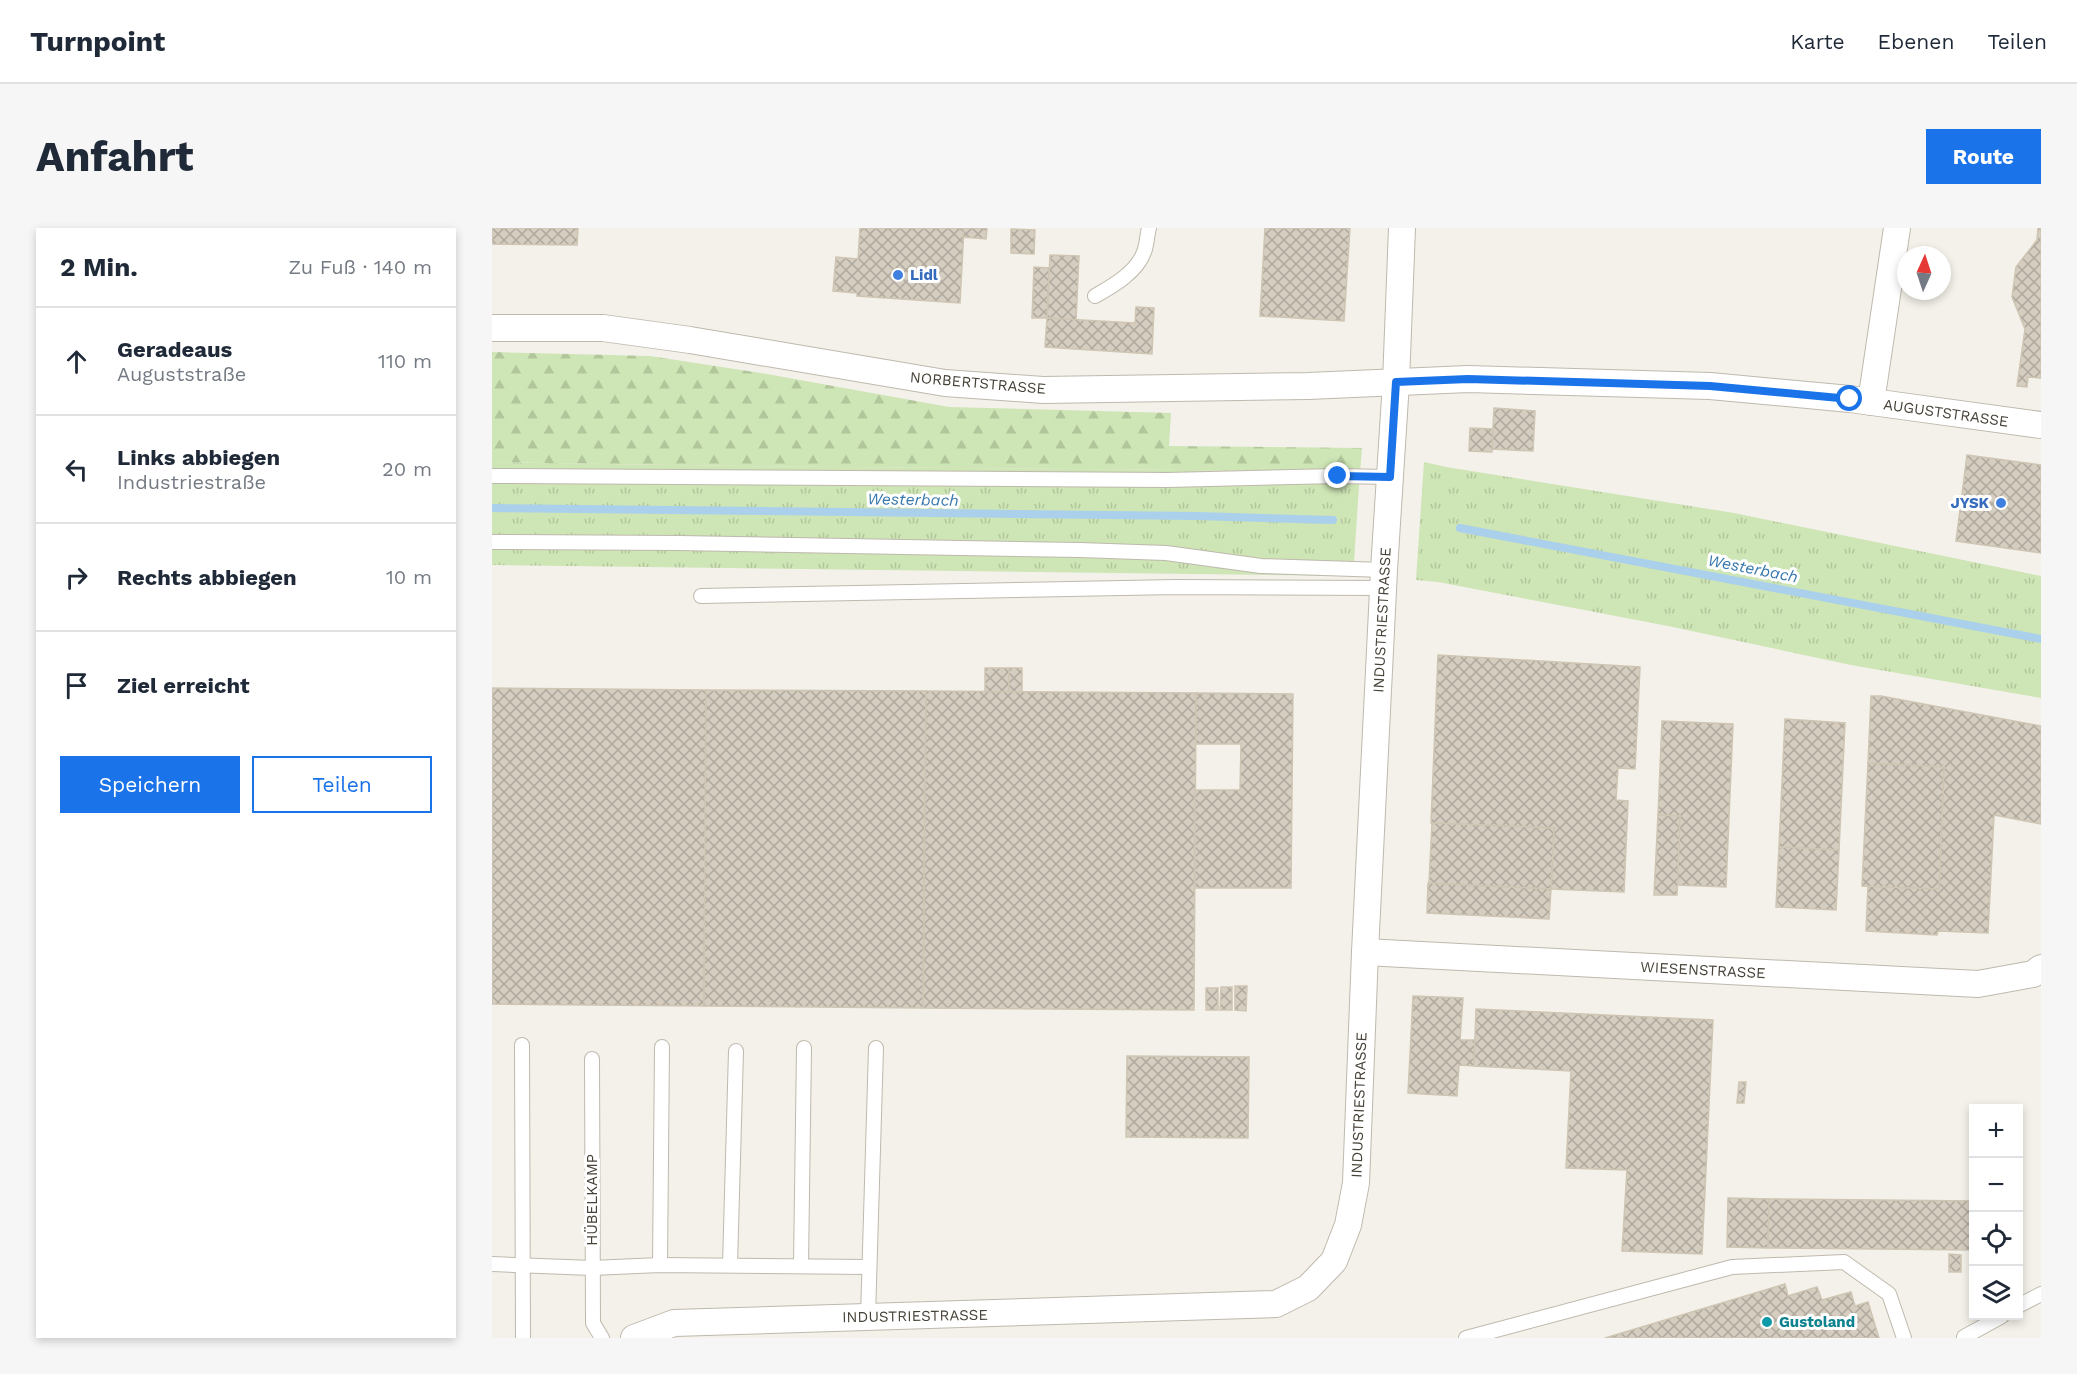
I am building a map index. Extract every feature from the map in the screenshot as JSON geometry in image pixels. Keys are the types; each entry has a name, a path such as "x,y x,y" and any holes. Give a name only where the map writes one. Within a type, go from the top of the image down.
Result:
{"street":[{"name":"INDUSTRIESTRASSE","path":"634,1338 675,1323 1276,1304 1308,1288 1334,1261 1348,1225 1356,1183 1365,952 1396,382 1401,228"},
{"name":"AUGUSTSTRASSE","path":"1871,402 1897,228"},
{"name":"NORBERTSTRASSE","path":"492,328 603,328 690,340 945,383 1043,390 1308,386 1396,382"},
{"name":"AUGUSTSTRASSE","path":"1396,382 1468,379 1710,386 1871,402 2031,424"},
{"name":"WIESENSTRASSE","path":"1365,952 1978,984 2033,974 2040,970"}],"lane":[{"path":"1095,296 1119,283 1133,267 1144,253 1149,228"},
{"path":"492,476 1155,480 1390,477"},
{"path":"492,542 702,543 1166,553 1384,579"},
{"path":"700,596 1176,587 1384,579"},
{"path":"522,1045 523,1338"},
{"path":"660,1265 662,1047"},
{"path":"801,1265 804,1048"},
{"path":"868,1317 876,1048"},
{"path":"730,1265 736,1051"},
{"name":"HÜBELKAMP","path":"592,1059 593,1323 602,1338"},
{"path":"1466,1338 1732,1267 1844,1262 1889,1294 1904,1338"},
{"path":"492,1264 592,1268 660,1265 869,1267"},
{"path":"2023,1304 2041,1294"},
{"path":"1964,1337 1995,1320"}],"green space":[{"path":"492,352 650,356 767,374 949,407 1171,413 1169,446 1362,448 1360,472 492,462"},
{"path":"492,462 1360,472 1353,576 492,565"},
{"path":"1424,462 1734,513 2041,576 2041,698 1851,665 1668,626 1438,582 1416,580"}],"building":[{"path":"492,228 578,228 577,245 492,244"},
{"name":"Lidl","path":"860,228 964,228 960,303 857,296 857,293 833,291 836,257 858,259"},
{"path":"964,228 987,228 986,239 963,237"},
{"path":"1265,228 1350,228 1344,321 1260,316"},
{"path":"2038,228 2041,228 2041,378 2028,377 2027,387 2017,386 2025,329 2012,297 2016,267 2037,240"},
{"path":"1011,229 1035,230 1034,254 1011,253"},
{"path":"1050,255 1079,256 1076,320 1047,318"},
{"path":"1034,267 1049,268 1047,318 1032,318"},
{"path":"1136,307 1154,308 1152,354 1045,347 1047,318 1135,323"},
{"path":"1494,408 1535,411 1533,451 1492,449"},
{"path":"1470,428 1493,429 1492,452 1469,451"},
{"name":"JYSK","path":"1967,455 2041,465 2041,553 1956,541"},
{"path":"1438,655 1640,667 1635,769 1618,768 1616,800 1628,801 1624,892 1551,889 1554,828 1431,823"},
{"path":"985,668 1009,668 1009,692 985,692"},
{"path":"1009,668 1022,668 1022,692 1009,692"},
{"path":"492,688 706,690 704,1006 492,1004"},
{"path":"706,690 926,691 923,1008 704,1006"},
{"path":"926,691 1196,693 1194,1010 923,1008"},
{"path":"1196,693 1293,694 1291,888 1195,888 1195,790 1240,790 1241,744 1196,744"},
{"path":"1871,696 2041,726 2041,824 1994,815 1988,933 1938,931 1937,935 1866,931 1868,886 1939,889 1944,767 1868,763"},
{"path":"1785,719 1845,723 1839,850 1779,847"},
{"path":"1662,721 1733,724 1726,887 1677,885 1680,816 1658,815"},
{"path":"1868,763 1944,767 1939,889 1862,886"},
{"path":"1658,815 1680,816 1677,895 1654,895"},
{"path":"1432,823 1554,828 1551,889 1429,883"},
{"path":"1779,847 1839,850 1836,910 1776,907"},
{"path":"1428,883 1551,889 1549,919 1427,913"},
{"path":"1235,986 1247,986 1246,1011 1235,1010"},
{"path":"1221,987 1232,987 1232,1010 1220,1010"},
{"path":"1206,988 1218,988 1218,1010 1206,1010"},
{"path":"1413,996 1463,998 1460,1040 1475,1040 1474,1066 1459,1065 1457,1096 1408,1093"},
{"path":"1476,1009 1713,1020 1702,1254 1622,1251 1627,1170 1566,1168 1571,1071 1474,1066"},
{"path":"1127,1056 1249,1057 1248,1138 1126,1137"},
{"path":"1739,1082 1746,1082 1744,1103 1737,1103"},
{"path":"1728,1198 1769,1199 1768,1248 1727,1247"},
{"path":"1769,1199 1969,1201 1969,1250 1768,1248"},
{"path":"1949,1254 1961,1255 1961,1272 1949,1272"},
{"name":"Gustoland","path":"1785,1284 1788,1296 1817,1287 1822,1300 1851,1292 1855,1306 1868,1302 1879,1338 1605,1338"}],"waterway":[{"name":"Westerbach","path":"492,508 1197,516 1333,520"},
{"name":"Westerbach","path":"1460,528 2041,639"}],"place":[{"name":"Lidl","path":"898,275"},
{"name":"JYSK","path":"2001,503"},
{"name":"Gustoland","path":"1767,1322"}],"route":[{"path":"1338,476 1390,477 1396,382 1468,379 1710,386 1850,399"}]}
